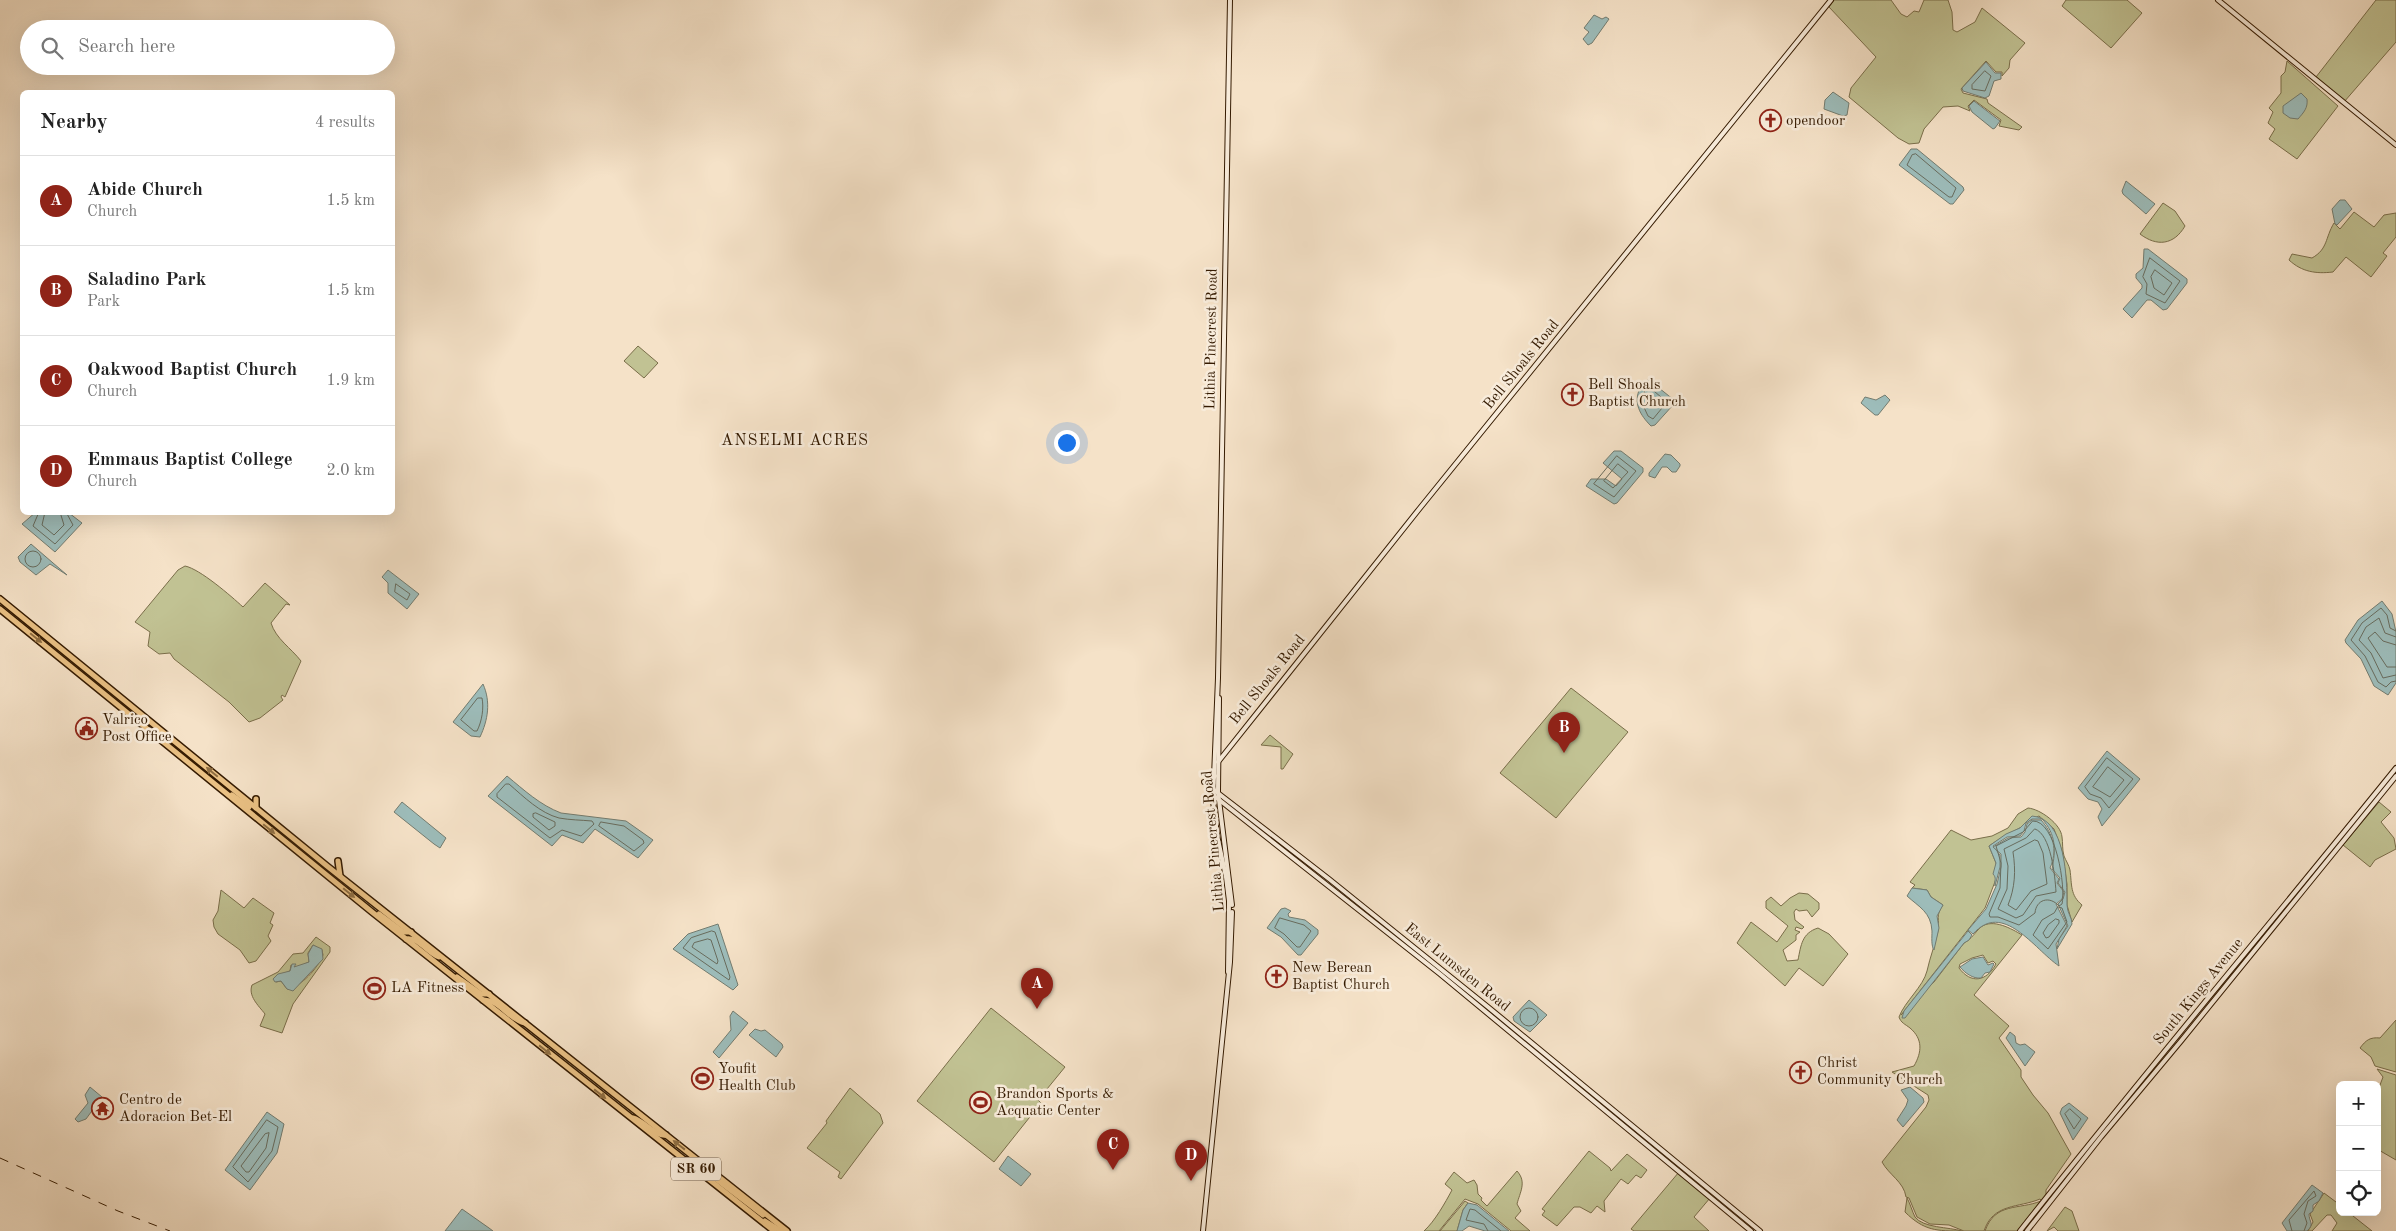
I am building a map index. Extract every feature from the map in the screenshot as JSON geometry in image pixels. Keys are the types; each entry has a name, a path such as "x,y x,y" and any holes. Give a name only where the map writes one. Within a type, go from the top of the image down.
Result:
{"highway":[{"name":"SR 60","path":"0,599 340,876 788,1231"},
{"path":"0,603 15,616 27,621"},
{"name":"SR 60","path":"0,609 372,912 774,1231"},
{"path":"156,736 161,730"},
{"path":"226,794 235,796 248,807"},
{"path":"256,799 256,808"},
{"path":"338,861 340,876"},
{"path":"372,912 385,917 403,932 411,932"},
{"path":"406,939 413,939 432,955 444,959"},
{"path":"451,975 463,980 481,994 489,994"},
{"path":"482,1000 490,1000 516,1022 525,1023"},
{"path":"630,1117 642,1121 661,1136 666,1135"},
{"path":"685,1160 694,1162 757,1212 768,1216"},
{"path":"762,1221 772,1224 781,1231"}],"main road":[{"name":"Lithia Pinecrest Road","path":"1228,972 1230,934 1228,888 1215,826 1215,776 1230,0"},
{"name":"Bell Shoals Road","path":"1218,762 1831,0"},
{"path":"2218,0 2396,145"},
{"name":"Lithia Pinecrest Road","path":"1215,792 1218,784 1218,678"},
{"path":"1218,748 1225,748 1231,744"},
{"name":"South Kings Avenue","path":"2028,1231 2107,1129 2181,1041 2396,768"},
{"path":"1204,782 1210,781 1215,776"},
{"name":"South Kings Avenue","path":"2020,1231 2097,1133 2327,856 2396,776"},
{"path":"1218,784 1225,797"},
{"name":"Lithia Pinecrest Road","path":"1203,1231 1232,939 1231,883 1222,831 1219,799 1215,792"},
{"name":"East Lumsden Road","path":"1215,792 1225,797 1425,956 1760,1231"},
{"name":"East Lumsden Road","path":"1219,799 1262,835 1339,893 1752,1231"},
{"path":"1222,831 1224,828 1222,810 1230,808"},
{"path":"1262,835 1264,834 1278,845 1286,846"},
{"path":"1230,934 1232,939"}],"green space":[{"path":"1834,0 1891,0 1901,14 1907,17 1914,11 1919,12 1924,0 1948,0 1952,12 1953,30 1957,32 1975,22 1982,8 2025,43 2010,60 2009,68 2002,76 2002,72 1996,72 1986,61 1961,89 1963,93 1987,99 1988,103 2022,127 2019,130 1999,126 2001,120 1974,100 1968,106 1970,111 1958,106 1943,107 1924,129 1919,143 1909,144 1898,138 1849,97 1851,88 1876,57 1829,7"},
{"path":"2066,0 2127,0 2142,13 2111,48 2062,6"},
{"path":"2376,0 2396,0 2396,42 2344,102 2316,77"},
{"path":"2287,61 2338,106 2297,159 2269,139 2275,129 2268,123 2273,112 2269,108 2281,93 2281,76 2285,72"},
{"path":"2163,203 2175,211 2185,226 2176,237 2170,240 2165,242 2153,241 2140,234"},
{"path":"2354,212 2374,227 2384,215 2396,213 2396,237 2383,253 2387,256 2371,277 2346,257 2333,272 2327,273 2304,270 2289,260 2292,254 2312,258 2317,255 2324,247 2334,223 2340,229"},
{"path":"638,346 658,363 644,378 624,361"},
{"path":"185,566 207,577 243,607 265,583 290,605 286,604 271,623 280,639 301,661 285,697 282,695 281,697 283,700 260,718 249,722 229,702 174,659 170,653 159,654 148,646 150,632 135,622 178,570"},
{"path":"1571,688 1628,732 1556,818 1500,773"},
{"path":"1270,735 1293,754 1283,769 1281,769 1281,747 1261,745"},
{"path":"2379,802 2391,812 2381,822 2394,838 2396,849 2375,860 2370,867 2343,845"},
{"path":"2028,808 2033,809 2044,814 2058,827 2061,832 2064,856 2070,870 2073,893 2082,905 2072,922 2067,905 2067,884 2062,851 2054,829 2039,816 2032,819 1989,846 1996,863 1996,879 1985,908 1901,1015 1934,982 1964,943 1981,927 1997,924 2008,927 2022,935 1974,995 2009,1026 1999,1038 2021,1070 2021,1077 2048,1113 2071,1154 2046,1190 2046,1196 2042,1201 2040,1199 2000,1211 1988,1222 1984,1231 1964,1231 1949,1225 1930,1224 1917,1217 1902,1187 1882,1162 1926,1107 1929,1100 1928,1095 1892,1072 1914,1066 1919,1056 1920,1046 1917,1037 1899,1017 1905,1005 1925,977 1938,931 1939,912 1943,905 1931,897 1927,890 1912,888 1915,885 1910,882 1951,830 1971,840 1992,836 2008,828 2018,814","holes":["1983,955 1988,963 1993,961 1996,964 1988,974 1978,979 1968,977 1959,968 1960,964"]},
{"path":"221,890 244,908 253,898 274,913 270,923 273,925 268,936 271,941 256,961 249,963 240,950 218,934 214,927 213,920 218,911"},
{"path":"1799,893 1808,894 1819,903 1819,909 1812,917 1807,910 1799,911 1796,909 1794,912 1795,920 1804,927 1802,929 1796,927 1795,930 1800,932 1796,935 1796,940 1783,950 1787,961 1798,960 1805,936 1818,928 1829,934 1848,954 1823,986 1799,968 1785,986 1737,943 1751,922 1777,942 1788,926 1766,908 1766,901 1771,897 1781,906"},
{"path":"316,937 330,947 330,952 293,1004 282,1033 260,1026 265,1014 251,993 252,985 278,972 293,954 303,953","holes":["313,945 322,950 323,955 317,966 303,981 287,989 281,981 276,982 275,977 290,971 291,965 296,968 309,962 308,953"]},
{"name":"Brandon Sports & Acquatic Center","path":"991,1008 1065,1067 1038,1100 1041,1103 994,1162 917,1101"},
{"path":"2396,1020 2396,1072 2375,1066 2371,1057 2360,1048 2368,1040 2380,1038"},
{"path":"2377,1069 2396,1075 2396,1160 2381,1151 2381,1082 2383,1077"},
{"path":"850,1088 880,1114 883,1123 841,1179 838,1177 840,1172 807,1148 827,1123 826,1121"},
{"path":"1589,1151 1610,1168 1611,1171 1627,1154 1647,1170 1641,1178 1636,1175 1628,1184 1621,1179 1604,1201 1605,1212 1597,1206 1591,1213 1580,1207 1574,1207 1557,1226 1542,1215 1545,1211 1542,1209"},
{"path":"1517,1171 1522,1179 1517,1204 1521,1211 1515,1218 1530,1231 1511,1231 1478,1204 1465,1199 1439,1231 1424,1231 1436,1217 1452,1190 1445,1184 1454,1172 1467,1183 1474,1180 1477,1185 1478,1194 1482,1198 1481,1200 1487,1206"},
{"path":"1679,1172 1710,1198 1694,1217 1709,1231 1634,1231 1631,1229"},
{"path":"2324,1193 2336,1202 2336,1216 2353,1216 2372,1231 2332,1231 2337,1223 2331,1215 2327,1215 2312,1231 2308,1231 2313,1222 2310,1214"},
{"path":"1907,1198 1915,1217 1919,1221 1962,1231 1931,1229 1918,1223 1905,1212"},
{"path":"1465,1201 1468,1203 1463,1210 1457,1231 1440,1231"},
{"path":"2041,1201 2017,1231 1985,1231 1989,1222 2001,1211"},
{"path":"2065,1207 2072,1211 2079,1231 2058,1231 2054,1227 2047,1231"}],"water":[{"path":"1594,15 1602,19 1606,17 1609,19 1592,43 1588,45 1583,39 1589,32 1584,28"},
{"path":"1986,62 1995,73 2001,73 2001,79 1994,81 1989,96 1985,98 1963,91 1962,88"},
{"path":"1833,92 1849,103 1847,115 1843,116 1824,109 1825,100"},
{"path":"2301,93 2307,99 2304,112 2298,119 2290,118 2283,113 2283,106"},
{"path":"1974,101 2000,121 1995,128 1993,129 1972,112 1969,106"},
{"path":"1911,149 1917,149 1963,187 1964,190 1953,204 1950,204 1899,165"},
{"path":"2126,181 2155,204 2146,214 2123,194 2122,191"},
{"path":"2340,200 2345,200 2352,209 2337,225 2335,224 2332,209"},
{"path":"2144,249 2148,249 2187,279 2187,283 2167,309 2163,310 2151,300 2147,300 2132,318 2123,309 2142,288 2142,285 2136,278 2136,274 2143,268"},
{"path":"1649,380 1674,400 1673,405 1655,425 1651,426 1641,413 1637,399 1640,388 1645,381"},
{"path":"1885,395 1890,400 1878,415 1875,415 1861,403 1865,397 1876,400"},
{"path":"1614,451 1621,451 1643,468 1643,472 1617,503 1614,504 1586,486 1591,479 1606,479 1616,486 1622,479 1603,463"},
{"path":"1665,454 1671,455 1680,464 1676,472 1672,472 1667,467 1662,467 1655,478 1649,476 1649,473"},
{"path":"32,515 72,515 82,523 55,552 22,524"},
{"path":"31,544 67,575 50,564 36,575 20,562 18,557"},
{"path":"388,570 419,594 407,609 388,593 388,583 382,577"},
{"path":"2382,601 2392,614 2396,632 2396,683 2388,695 2374,686 2361,659 2345,640 2358,620"},
{"path":"483,684 488,704 487,718 480,737 471,736 453,722"},
{"path":"2107,751 2140,779 2102,826 2098,817 2102,809 2098,802 2088,799 2078,788"},
{"path":"507,776 532,797 553,810 561,813 626,821 653,840 638,858 595,829 583,843 562,835 552,846 488,796"},
{"path":"402,802 446,838 440,848 394,812"},
{"path":"2032,816 2043,819 2052,827 2058,838 2065,866 2067,908 2072,924 2057,949 2059,939 2068,926 2058,904 2063,899 2065,892 2058,883 2060,878 2052,869 2054,842 2050,830 2042,819 2032,819 2026,823 2024,831 2020,836 2007,837 1993,846 2000,855 2000,867 1995,886 1993,874 1996,863 1989,846 2006,834 2020,828"},
{"path":"2032,820 2041,820 2049,831 2054,849 2050,868 2059,879 2057,883 2064,892 2062,899 2056,904 2067,926 2056,944 2059,966 2029,939 2007,925 1996,922 1984,925 1973,934 1968,930 1986,909 1997,884 2001,867 2001,854 1993,847 2008,838 2021,837 2025,832 2027,824"},
{"path":"1912,888 1927,890 1931,897 1943,905 1937,916 1939,928 1934,950 1931,924 1927,914 1907,896"},
{"path":"1285,908 1291,911 1288,914 1289,917 1305,920 1318,930 1318,934 1301,955 1298,955 1281,937 1267,928 1281,909"},
{"path":"718,924 738,985 733,990 673,949 688,934"},
{"path":"1968,931 1972,935 1969,940 1964,943 1905,1018 1902,1018 1904,1011"},
{"path":"313,945 322,949 323,959 293,991 287,989 281,981 275,982 273,979 278,974 290,971 292,964 296,964 294,967 309,962 308,954"},
{"path":"1983,957 1988,965 1994,964 1990,972 1985,973 1981,978 1969,975 1960,967 1972,959"},
{"path":"1529,1000 1547,1015 1530,1032 1514,1021 1513,1017"},
{"path":"733,1011 748,1023 719,1058 713,1052 731,1030 730,1016"},
{"path":"755,1029 765,1030 782,1044 783,1047 776,1057 749,1035"},
{"path":"2010,1032 2015,1036 2016,1043 2020,1045 2025,1044 2035,1052 2025,1066 2006,1038"},
{"path":"90,1087 102,1097 86,1119 78,1122 75,1119 88,1103 85,1095"},
{"path":"1910,1087 1923,1098 1924,1102 1903,1127 1897,1120 1908,1100 1901,1090"},
{"path":"2069,1103 2088,1118 2073,1140 2060,1113 2062,1108"},
{"path":"267,1112 284,1124 277,1153 250,1190 225,1170"},
{"path":"1008,1156 1031,1174 1021,1186 999,1169"},
{"path":"2312,1185 2323,1193 2319,1201 2313,1205 2313,1211 2309,1214 2311,1227 2307,1231 2287,1231 2282,1223"},
{"path":"1468,1203 1477,1205 1509,1231 1485,1231 1469,1226 1462,1231 1457,1231 1463,1210"},
{"path":"462,1209 489,1228 493,1231 445,1231"}],"railway":[{"path":"0,1158 118,1211 170,1231"}],"place":[{"name":"opendoor","path":"1770,121"},
{"name":"Bell Shoals Baptist Church","path":"1572,394"},
{"name":"Valrico Post Office","path":"86,729"},
{"name":"Saladino Park","path":"1564,753"},
{"name":"New Berean Baptist Church","path":"1276,977"},
{"name":"LA Fitness","path":"375,988"},
{"name":"Abide Church","path":"1037,1009"},
{"name":"Christ Community Church","path":"1801,1072"},
{"name":"Youfit Health Club","path":"702,1078"},
{"name":"Brandon Sports & Acquatic Center","path":"980,1103"},
{"name":"Centro de Adoracion Bet-El","path":"103,1109"},
{"name":"Oakwood Baptist Church","path":"1113,1170"},
{"name":"Emmaus Baptist College","path":"1191,1181"}],"district":[{"name":"ANSELMI ACRES","path":"795,441"}]}
